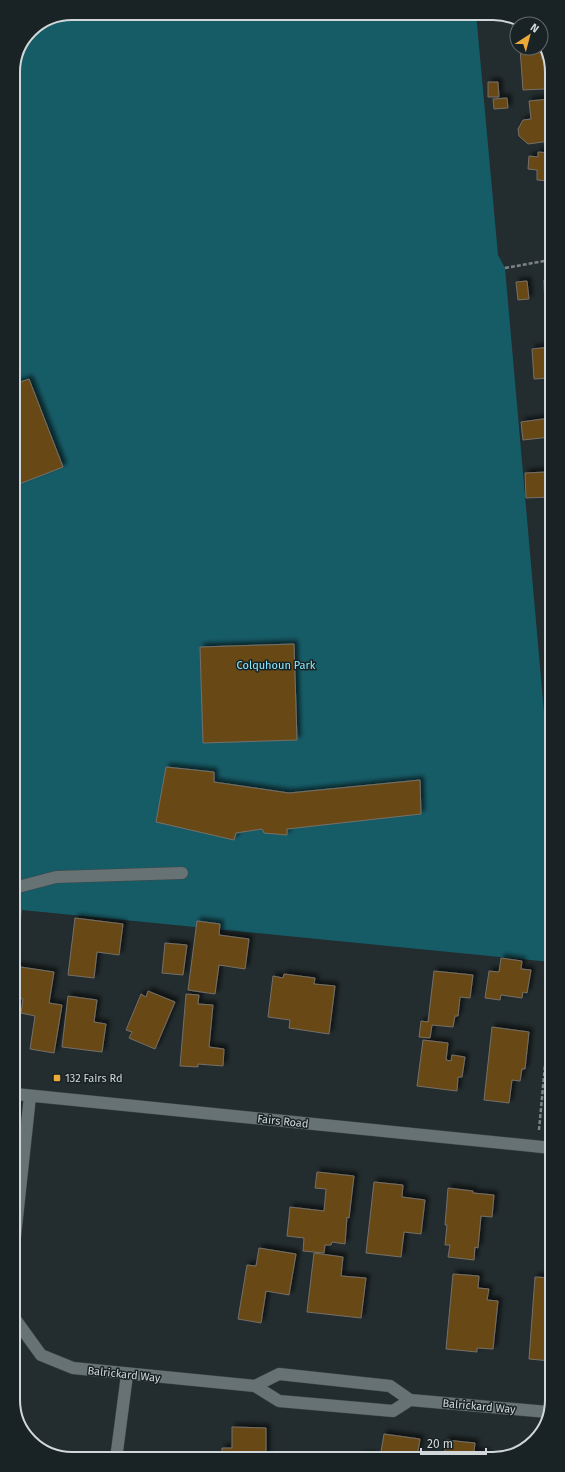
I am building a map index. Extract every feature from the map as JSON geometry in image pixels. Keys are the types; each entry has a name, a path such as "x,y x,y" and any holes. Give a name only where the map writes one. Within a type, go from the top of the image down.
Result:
{"street":[{"path":"20,886 56,877 182,873"},
{"name":"Fairs Road","path":"20,1095 545,1148"},
{"path":"20,1189 30,1096"},
{"name":"Balrickard Way","path":"20,1326 41,1355 73,1368 127,1375 255,1386 279,1401 393,1410 410,1400 543,1412"},
{"path":"255,1386 279,1374 390,1386 410,1400"},
{"path":"117,1452 127,1375"}],"path":[{"path":"505,268 545,261"},
{"path":"537,1147 545,1063"}],"green space":[{"name":"Colquhoun Park","path":"72,20 477,20 498,255 505,268 545,724 545,961 22,910 20,934 20,69 25,49 38,33 46,27 62,21"}],"building":[{"path":"521,56 542,56 545,66 545,89 523,90"},
{"path":"488,82 498,82 499,97 488,97"},
{"path":"507,98 508,108 494,109 493,99"},
{"path":"545,99 545,142 528,144 519,136 518,129 523,120 531,119 529,101"},
{"path":"538,152 545,153 545,181 537,180 537,170 528,169 529,156 538,157"},
{"path":"544,280 545,280 545,310"},
{"path":"527,281 529,299 518,300 516,282"},
{"path":"545,348 545,378 534,379 532,349"},
{"path":"29,379 63,467 20,484 20,382"},
{"path":"545,419 545,438 523,440 521,422"},
{"path":"545,472 545,497 526,498 525,473"},
{"path":"294,644 297,740 203,743 200,647"},
{"path":"166,767 214,772 214,782 289,793 420,780 421,814 287,829 287,835 264,833 262,829 236,833 234,840 156,822"},
{"path":"75,918 123,924 119,955 97,952 94,978 68,975"},
{"path":"197,921 220,924 219,935 249,939 245,969 219,965 215,994 188,990"},
{"path":"165,943 187,945 183,975 162,973"},
{"path":"501,958 522,961 521,969 531,970 527,993 523,992 522,998 501,995 500,1000 485,998 489,971 499,972"},
{"path":"20,967 54,972 49,1003 62,1005 54,1053 30,1049 35,1016 21,1013 23,999 20,998"},
{"path":"434,971 473,975 470,998 460,997 458,1016 455,1016 453,1027 432,1025 430,1038 419,1037 421,1021 428,1022"},
{"path":"284,974 315,978 314,984 335,986 329,1034 289,1028 290,1020 268,1017 273,976 283,978"},
{"path":"148,991 175,1002 155,1049 129,1038 132,1032 126,1030 141,994 146,997"},
{"path":"186,994 199,995 198,1004 213,1005 209,1047 224,1049 223,1066 198,1064 198,1067 180,1066"},
{"path":"68,996 97,1000 94,1022 106,1024 102,1052 62,1047"},
{"path":"492,1027 529,1032 525,1069 522,1069 520,1081 512,1080 509,1103 484,1100"},
{"path":"423,1040 448,1043 446,1060 451,1061 452,1055 465,1057 462,1077 458,1077 457,1091 417,1086"},
{"path":"317,1172 354,1176 349,1218 347,1217 345,1244 332,1242 331,1245 325,1245 324,1253 303,1251 304,1238 287,1236 290,1207 324,1211 326,1189 315,1188"},
{"path":"374,1182 403,1185 402,1197 425,1200 421,1234 404,1232 401,1257 366,1253"},
{"path":"448,1188 494,1195 492,1217 481,1216 478,1248 475,1247 474,1260 448,1257 450,1245 445,1245 447,1225 445,1225"},
{"path":"259,1248 296,1254 289,1295 266,1291 261,1323 238,1319 247,1265 256,1266"},
{"path":"314,1253 343,1257 341,1276 366,1278 361,1318 307,1312"},
{"path":"453,1274 479,1276 478,1288 489,1289 487,1300 498,1301 493,1349 477,1348 477,1352 446,1349"},
{"path":"535,1277 545,1278 545,1360 529,1359"},
{"path":"232,1427 266,1428 266,1452 222,1452 222,1448 232,1448"},
{"path":"384,1434 420,1439 418,1452 381,1452"},
{"path":"446,1440 475,1443 474,1452 445,1452"}],"place":[{"name":"132 Fairs Rd","path":"57,1078"}]}
